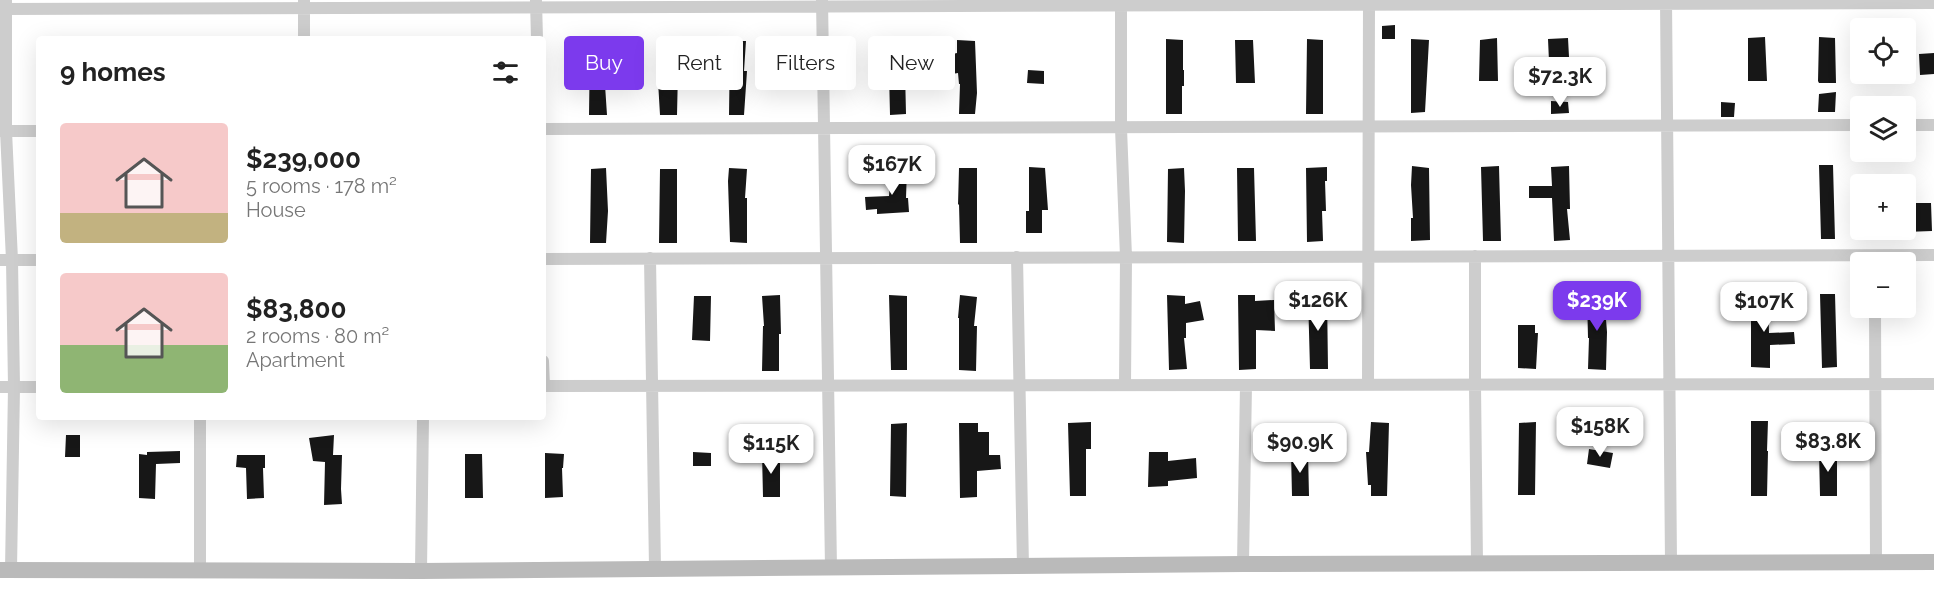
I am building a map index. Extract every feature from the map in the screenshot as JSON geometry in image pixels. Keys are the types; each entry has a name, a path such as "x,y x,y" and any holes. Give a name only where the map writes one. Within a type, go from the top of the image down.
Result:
{"street":[{"path":"1934,3 1369,2 4,6 3,131 6,260 14,387 6,570 201,572 1243,564 1934,562"},
{"path":"1368,385 1369,2"},
{"path":"1666,2 1671,563"},
{"path":"822,3 831,568"},
{"path":"1121,3 1121,128 1126,257 1125,385"},
{"path":"304,4 304,36"},
{"path":"536,4 537,36"},
{"path":"546,129 1850,125"},
{"path":"1916,125 1934,125"},
{"path":"3,131 36,131"},
{"path":"1916,256 1934,255"},
{"path":"1475,256 1477,563"},
{"path":"546,258 1669,256 1850,259"},
{"path":"650,258 655,568"},
{"path":"1017,258 1023,567"},
{"path":"6,260 36,260"},
{"path":"1875,318 1876,562"},
{"path":"546,386 1934,384"},
{"path":"1243,564 1246,385"},
{"path":"0,387 36,387"},
{"path":"200,420 201,572"},
{"path":"421,571 423,420"}],"building":[{"path":"1395,25 1395,39 1382,39 1382,26"},
{"path":"1765,37 1767,81 1748,81 1748,38"},
{"path":"1819,37 1835,38 1836,83 1819,83 1818,81"},
{"path":"1497,38 1498,81 1479,81 1480,40"},
{"path":"1568,38 1570,76 1568,76 1568,82 1550,84 1548,39"},
{"path":"1166,39 1183,40 1182,114 1166,114"},
{"path":"1307,39 1323,40 1323,114 1306,114"},
{"path":"1411,39 1429,40 1425,112 1411,113"},
{"path":"957,40 975,41 977,93 975,114 959,114 960,84 958,73 955,74 955,53 957,53"},
{"path":"1235,40 1253,40 1255,83 1236,83"},
{"path":"743,41 746,41 744,71 747,71 744,115 729,115 729,90 743,90"},
{"path":"1934,53 1934,74 1920,75 1919,54"},
{"path":"1028,70 1044,71 1044,84 1027,83"},
{"path":"589,90 605,90 607,115 589,115"},
{"path":"659,90 678,90 677,115 660,115"},
{"path":"889,90 905,90 906,114 890,115"},
{"path":"1836,92 1835,112 1818,112 1819,94"},
{"path":"1551,101 1568,102 1569,113 1551,114"},
{"path":"1721,102 1735,103 1734,117 1721,117"},
{"path":"1819,165 1833,165 1835,239 1821,239"},
{"path":"1412,166 1429,168 1430,240 1411,241"},
{"path":"1499,166 1501,241 1483,241 1481,167"},
{"path":"1569,166 1570,209 1567,209 1570,240 1554,241 1552,198 1529,198 1529,186 1552,186 1551,167"},
{"path":"1029,167 1045,168 1048,210 1042,210 1042,233 1026,233 1026,211 1029,211"},
{"path":"1327,167 1326,211 1322,211 1323,241 1307,242 1306,168"},
{"path":"606,168 608,211 606,243 590,243 591,169"},
{"path":"729,168 747,169 745,198 747,198 747,243 730,242"},
{"path":"959,168 977,168 977,243 960,243"},
{"path":"1184,168 1184,243 1167,242 1168,169"},
{"path":"1237,168 1254,168 1256,241 1238,241"},
{"path":"660,169 677,169 677,243 659,243"},
{"path":"891,169 907,169 906,198 908,198 909,212 877,214 877,209 866,210 865,197 889,196"},
{"path":"1916,203 1931,203 1932,231 1916,232"},
{"path":"1751,293 1768,294 1769,333 1794,332 1795,344 1770,345 1770,368 1751,367"},
{"path":"1604,294 1607,332 1606,370 1588,369 1587,295"},
{"path":"1820,294 1835,294 1837,367 1822,368"},
{"path":"780,295 779,371 762,371 764,326 762,296"},
{"path":"889,295 907,296 907,370 891,370"},
{"path":"960,295 977,297 974,326 977,326 976,371 959,370"},
{"path":"1167,295 1185,296 1185,304 1200,301 1204,320 1186,323 1186,338 1184,338 1187,369 1169,370"},
{"path":"1238,295 1255,295 1255,301 1274,300 1275,331 1256,330 1256,369 1239,370"},
{"path":"1308,295 1327,295 1328,369 1310,369"},
{"path":"694,296 711,296 710,341 692,340"},
{"path":"1518,325 1535,325 1535,333 1538,333 1536,369 1518,368"},
{"path":"1751,421 1768,421 1767,496 1751,496"},
{"path":"1091,422 1091,449 1086,449 1086,496 1070,496 1068,423"},
{"path":"1371,422 1389,423 1387,496 1371,496 1371,485 1368,485 1366,452 1369,452"},
{"path":"1536,422 1535,495 1518,495 1519,423"},
{"path":"907,423 906,497 890,496 891,424"},
{"path":"959,423 978,423 978,432 989,432 989,455 1000,455 1001,469 977,471 977,497 960,498"},
{"path":"66,435 80,435 80,457 65,457"},
{"path":"334,435 333,455 342,455 342,504 324,505 325,462 313,461 309,438"},
{"path":"1589,449 1613,453 1610,468 1587,464"},
{"path":"180,451 180,463 156,464 155,499 139,498 139,454"},
{"path":"1819,451 1837,451 1837,496 1820,496"},
{"path":"693,452 711,453 711,466 693,466"},
{"path":"1149,452 1168,452 1168,461 1196,458 1197,478 1168,481 1168,486 1148,487"},
{"path":"1291,452 1308,452 1309,496 1292,496"},
{"path":"545,453 564,454 563,497 545,498"},
{"path":"762,453 780,453 780,497 763,497"},
{"path":"465,454 482,454 483,498 465,498"},
{"path":"237,455 265,455 264,498 247,499 246,468 236,467"}]}
